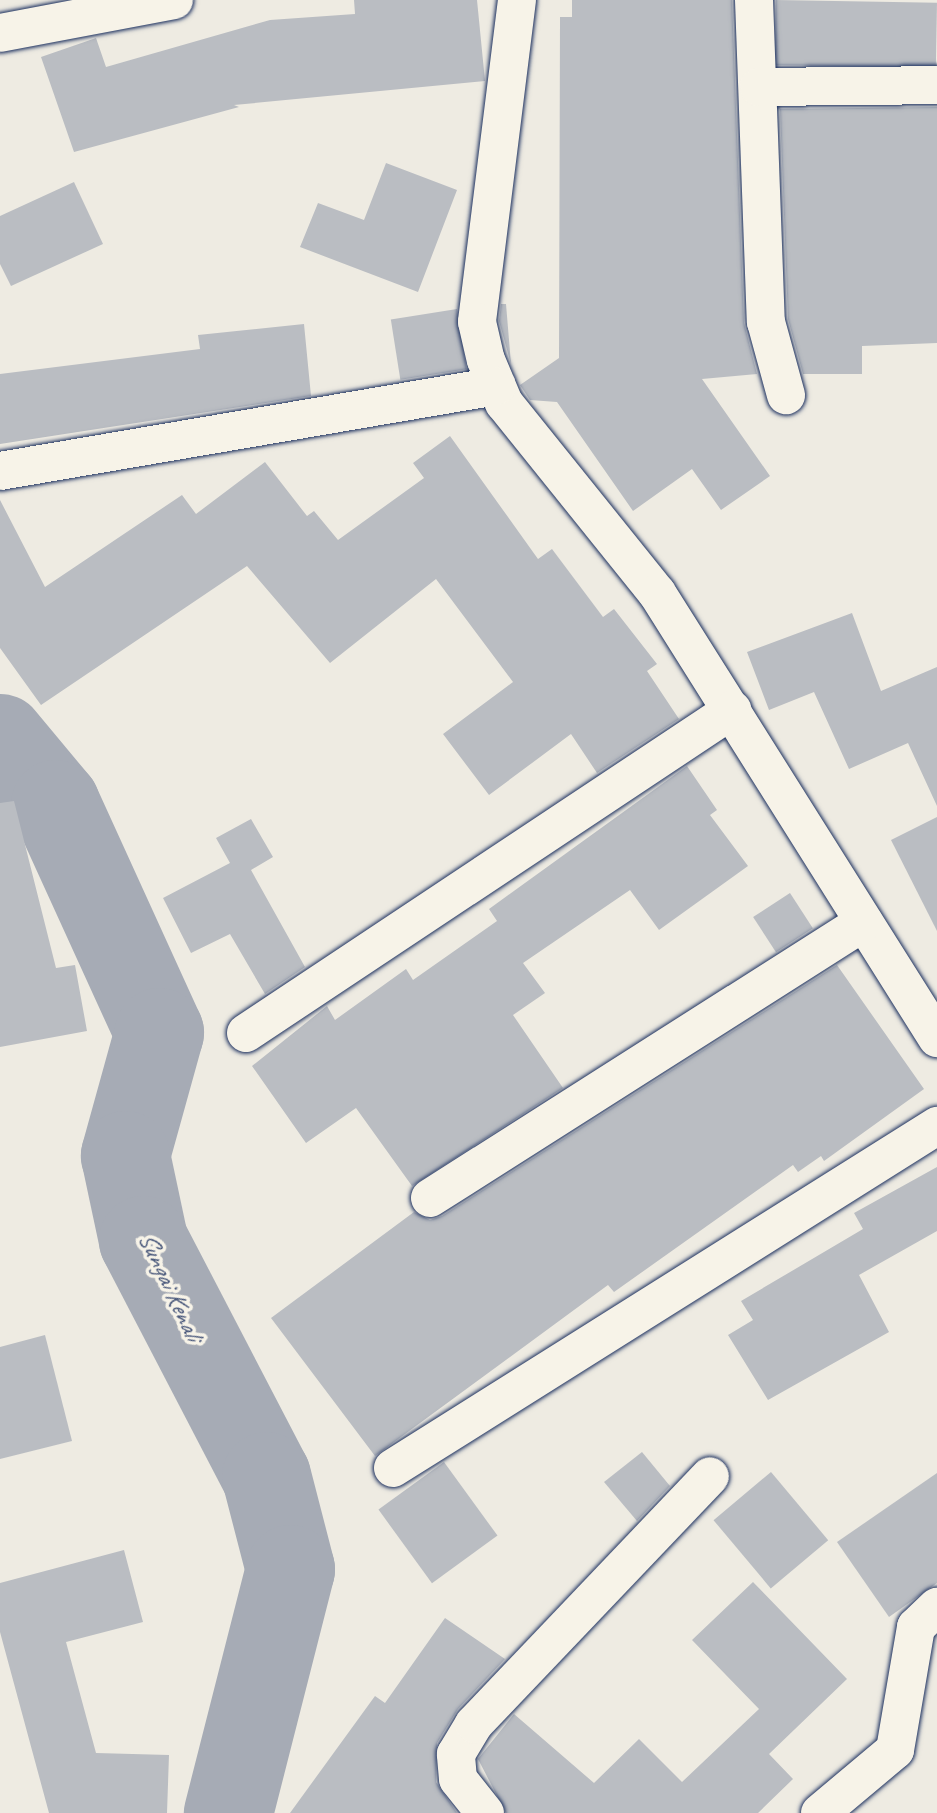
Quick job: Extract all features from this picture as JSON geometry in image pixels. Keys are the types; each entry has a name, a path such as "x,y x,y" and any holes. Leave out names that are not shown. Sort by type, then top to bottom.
{"street":[{"path":"0,33 174,0"},
{"path":"517,0 477,322 497,386 504,402 637,564 732,710 937,1038"},
{"path":"754,0 766,323 786,395"},
{"path":"759,87 937,85"},
{"path":"0,471 497,386"},
{"path":"246,1033 732,710"},
{"path":"430,1198 864,922"},
{"path":"393,1468 937,1126"},
{"path":"485,1813 458,1779 456,1754 474,1724 710,1476"},
{"path":"820,1813 895,1750 916,1628 937,1607"}],"building":[{"path":"354,0 477,0 485,81 234,105 239,107 74,152 41,57 96,38 106,67 270,20 355,14"},
{"path":"572,0 732,0 744,323 757,374 702,379 770,476 721,510 692,469 633,511 557,402 530,400 520,385 559,358 560,17 572,17"},
{"path":"776,0 937,3 936,68 775,65"},
{"path":"937,107 937,343 862,346 862,374 803,374 788,319 780,109"},
{"path":"386,163 457,190 418,292 300,247 318,203 364,220"},
{"path":"74,182 103,244 11,286 0,264 0,216"},
{"path":"501,304 506,304 511,364 499,321"},
{"path":"457,309 467,369 400,380 391,319"},
{"path":"304,324 311,396 0,444 0,374 200,349 198,335"},
{"path":"450,436 538,559 552,549 603,617 614,609 657,664 647,671 679,719 597,773 571,734 489,795 443,734 513,682 436,579 330,663 247,566 41,705 0,648 0,500 45,587 182,495 196,514 265,462 307,516 314,511 338,540 424,478 413,463"},
{"path":"852,613 881,691 937,667 937,806 908,743 849,769 814,692 769,710 747,652"},
{"path":"687,766 717,810 710,815 748,866 659,930 630,890 523,963 545,993 513,1015 563,1088 412,1186 356,1108 306,1143 252,1066 327,1006 335,1020 406,969 413,980 497,921 489,909"},
{"path":"14,801 56,968 75,965 87,1031 0,1047 0,803"},
{"path":"937,817 937,931 891,840"},
{"path":"251,819 273,857 251,870 305,967 265,994 230,934 191,953 163,898 230,863 216,838"},
{"path":"790,893 813,928 776,952 753,917"},
{"path":"837,965 924,1089 824,1161 821,1156 798,1172 793,1165 614,1292 608,1285 375,1456 271,1318 414,1212 430,1220 442,1216"},
{"path":"937,1167 937,1231 859,1275 889,1332 768,1400 728,1335 753,1320 741,1301 863,1229 854,1213"},
{"path":"45,1335 72,1441 0,1459 0,1347"},
{"path":"642,1452 670,1486 637,1521 604,1482"},
{"path":"444,1462 497,1536 432,1583 378,1510"},
{"path":"771,1472 828,1540 771,1588 714,1520"},
{"path":"937,1473 937,1583 889,1617 837,1542"},
{"path":"124,1550 143,1622 66,1642 96,1753 169,1755 167,1813 49,1813 0,1632 0,1583"},
{"path":"753,1582 847,1679 769,1754 793,1779 758,1813 506,1813 478,1759 514,1714 594,1783 639,1739 682,1782 759,1709 692,1640"},
{"path":"445,1618 505,1659 458,1709 437,1743 436,1782 457,1813 290,1813 375,1696 385,1703"}],"waterway":[{"name":"Sungai Kenali","path":"0,738 55,804 159,1032 125,1155 143,1240 266,1476 290,1569 228,1813"}]}
